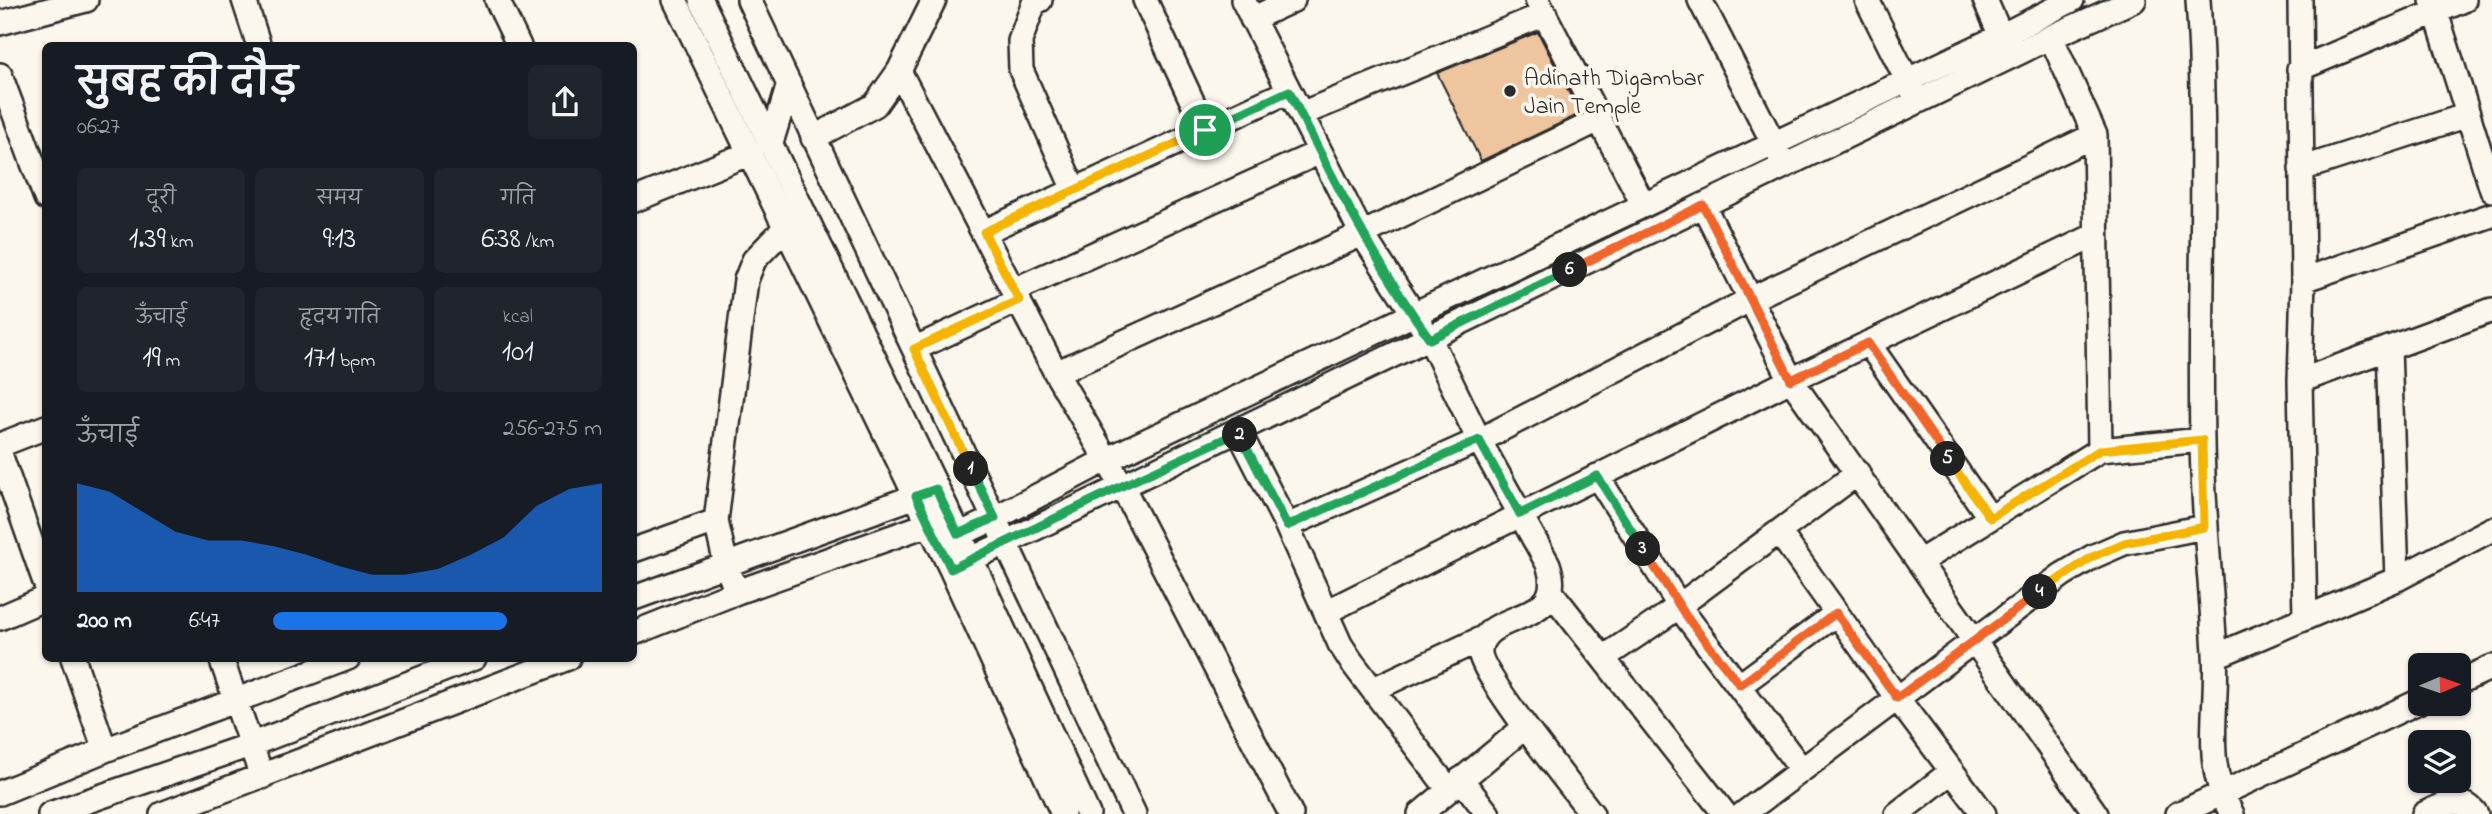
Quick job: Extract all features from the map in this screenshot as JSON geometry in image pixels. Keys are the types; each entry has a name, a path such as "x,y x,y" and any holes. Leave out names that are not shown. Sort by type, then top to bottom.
{"street":[{"path":"0,23 86,0"},
{"path":"244,0 258,42"},
{"path":"497,0 511,42"},
{"path":"675,0 760,148 961,565 1088,814"},
{"path":"701,0 760,148 786,227 926,492"},
{"path":"749,0 1134,814"},
{"path":"810,130 875,105 900,71 933,0"},
{"path":"1040,0 1034,3 1020,41 1021,70 1074,190"},
{"path":"1145,0 1205,130"},
{"path":"1293,0 1247,10 1362,234 1430,339 1479,440 1548,564 1552,577 1551,592 1545,603 1485,637 1374,690"},
{"path":"1700,0 1785,166"},
{"path":"1867,0 1918,101"},
{"path":"1986,0 2001,36"},
{"path":"637,632 737,593 944,530 995,518 1106,460 2072,0"},
{"path":"961,565 2050,37 2134,0"},
{"path":"2198,0 2202,58 2204,208 2204,527 2216,656 2213,749 2227,804"},
{"path":"2300,0 2303,280 2300,381 2305,618"},
{"path":"2299,69 2434,6 2464,0"},
{"path":"2434,6 2492,190"},
{"path":"1301,114 1541,7 1643,204"},
{"path":"2050,37 2095,135 2100,450"},
{"path":"900,71 1056,373 1122,486 1291,814"},
{"path":"0,75 40,164"},
{"path":"984,232 1289,91"},
{"path":"637,199 760,148 793,92"},
{"path":"2301,169 2468,115"},
{"path":"1056,373 1362,234 1599,120"},
{"path":"1287,526 1479,440 1751,299 2095,135"},
{"path":"914,349 1017,295 1320,152"},
{"path":"1703,205 1791,380 2096,814"},
{"path":"2303,280 2492,215"},
{"path":"737,593 726,565 716,521 746,280 754,260 786,227"},
{"path":"1326,612 1791,380 2096,235"},
{"path":"2300,381 2492,310"},
{"path":"1868,343 1990,518"},
{"path":"2389,348 2397,579"},
{"path":"0,445 42,429"},
{"path":"1239,432 1351,661 1455,784 1488,814"},
{"path":"1919,562 2100,450 2202,440"},
{"path":"0,454 42,573"},
{"path":"1603,658 1858,473"},
{"path":"1597,476 1679,605 1802,770"},
{"path":"637,597 926,492"},
{"path":"637,549 716,521"},
{"path":"1743,814 2062,575 2092,557 2124,543 2204,527"},
{"path":"2216,656 2397,579 2492,529"},
{"path":"1779,532 1897,698 1984,814"},
{"path":"961,565 1063,814"},
{"path":"1551,592 1725,814"},
{"path":"0,618 42,600"},
{"path":"1740,685 1836,613"},
{"path":"1485,637 1480,650 1482,664 1525,727 1592,814"},
{"path":"74,662 105,750"},
{"path":"222,662 262,777"},
{"path":"0,793 337,662"},
{"path":"50,814 250,745 464,662"},
{"path":"162,814 205,807 262,777 558,662"},
{"path":"2471,677 2492,667"},
{"path":"2178,814 2227,804 2408,707"},
{"path":"1420,814 1525,727"},
{"path":"1896,814 1952,771"},
{"path":"2424,814 2451,802 2461,802 2472,808 2476,814"}],"building":[{"name":"Adinath Digambar Jain Temple","path":"1538,32 1580,114 1481,161 1437,73"}],"place":[{"name":"Adinath Digambar Jain Temple","path":"1510,91"}],"route":[{"path":"1289,91 1362,234 1430,339 1703,205 1791,380 1868,343 1990,518 2100,450 2202,440 2204,527 2142,538 2092,557 2062,575 1897,698 1836,613 1740,685 1679,605 1597,476 1520,514 1479,440 1287,526 1239,432 951,569 916,496 936,489 958,534 995,518 914,349 1019,300 984,232 1205,130 1289,91"}]}
